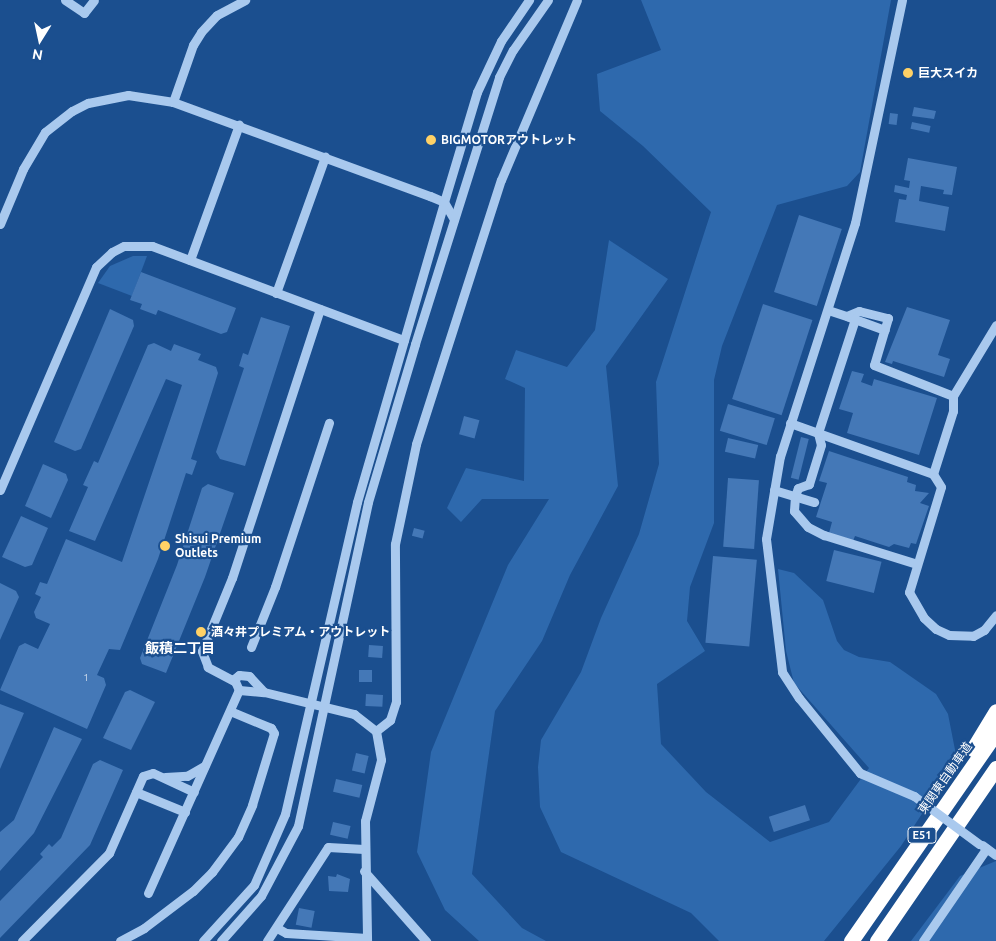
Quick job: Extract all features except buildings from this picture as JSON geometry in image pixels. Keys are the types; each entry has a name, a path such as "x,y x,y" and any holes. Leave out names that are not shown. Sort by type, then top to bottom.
{"highway":[{"path":"914,847 996,711"},
{"name":"東関東自動車道","path":"851,941 914,847 996,732"},
{"name":"E51","path":"877,941 970,803 996,768"},
{"path":"970,803 996,775"}],"street":[{"path":"65,0 84,13 94,0"},
{"path":"173,102 193,45 201,32 217,15 245,0"},
{"path":"203,941 243,899 263,870 285,814 357,502 444,202 477,92 501,41 528,0"},
{"path":"222,941 261,896 298,826 322,706 368,502 466,178 499,77 513,50 548,0"},
{"path":"376,731 390,720 396,702 395,544 416,444 501,180 577,0"},
{"path":"902,0 855,222 780,456 766,553 782,672 799,698 860,773 914,796 990,849 923,941"},
{"path":"0,224 36,144 58,120 88,103 112,97 140,95 173,102 239,124 444,202 454,219"},
{"path":"190,260 239,124"},
{"path":"276,293 325,157"},
{"path":"444,202 455,194 466,178"},
{"path":"0,490 100,263 112,252 139,244 190,260 404,340"},
{"path":"239,690 234,681 208,667 202,651 232,578 320,309"},
{"path":"828,310 886,330 874,365 952,396"},
{"path":"851,318 818,433 821,445 809,484 798,488 795,496 794,511 808,527 824,535 917,564"},
{"path":"933,474 953,411 952,396 996,325"},
{"path":"251,648 271,599 329,423"},
{"path":"790,423 933,474 941,487 909,592 924,618 936,629 962,637 973,636 984,630 996,615"},
{"path":"774,490 814,502"},
{"path":"234,681 239,675 246,675 264,692"},
{"path":"239,690 264,692 360,717 376,731 381,760 365,821 364,872 367,940 286,933 277,928"},
{"path":"148,893 239,690"},
{"path":"120,941 144,928 193,891 212,872 238,837 252,805 274,733 271,728 230,711"},
{"path":"165,777 187,776 206,764"},
{"path":"22,941 109,853 136,792 148,773 165,777 194,792"},
{"path":"136,792 185,812"},
{"path":"267,941 328,847 364,850"},
{"path":"364,872 426,941"}],"shaded area":[{"path":"641,0 891,0 860,172 847,186 777,205 722,346 714,380 714,523 690,587 687,621 705,651 657,684 661,744 706,792 770,842 829,822 869,768 794,683 786,651 778,569 794,573 823,600 837,641 844,650 859,657 890,662 936,694 948,714 957,760 901,846 824,941 719,941 691,913 561,852 540,807 538,767 541,740 581,672 601,618 639,534 659,464 656,382 711,212 643,146 600,111 597,74 661,50"},
{"path":"609,240 668,279 606,366 618,486 570,575 542,641 495,711 472,874 522,928 546,941 479,941 445,910 417,852 431,752 508,565 549,499 482,499 461,522 447,508 466,468 524,481 525,388 505,379 516,350 567,367 595,330"},
{"path":"133,256 147,256 132,296 98,283 110,266"},
{"path":"996,861 996,941 911,941 960,876"}],"place":[{"name":"巨大スイカ","path":"908,73"},
{"name":"BIGMOTORアウトレット","path":"431,140"},
{"name":"Shisui Premium Outlets","path":"165,546"},
{"name":"酒々井プレミアム・アウトレット","path":"201,632"}],"district":[{"name":"飯積二丁目","path":"180,648"}]}
